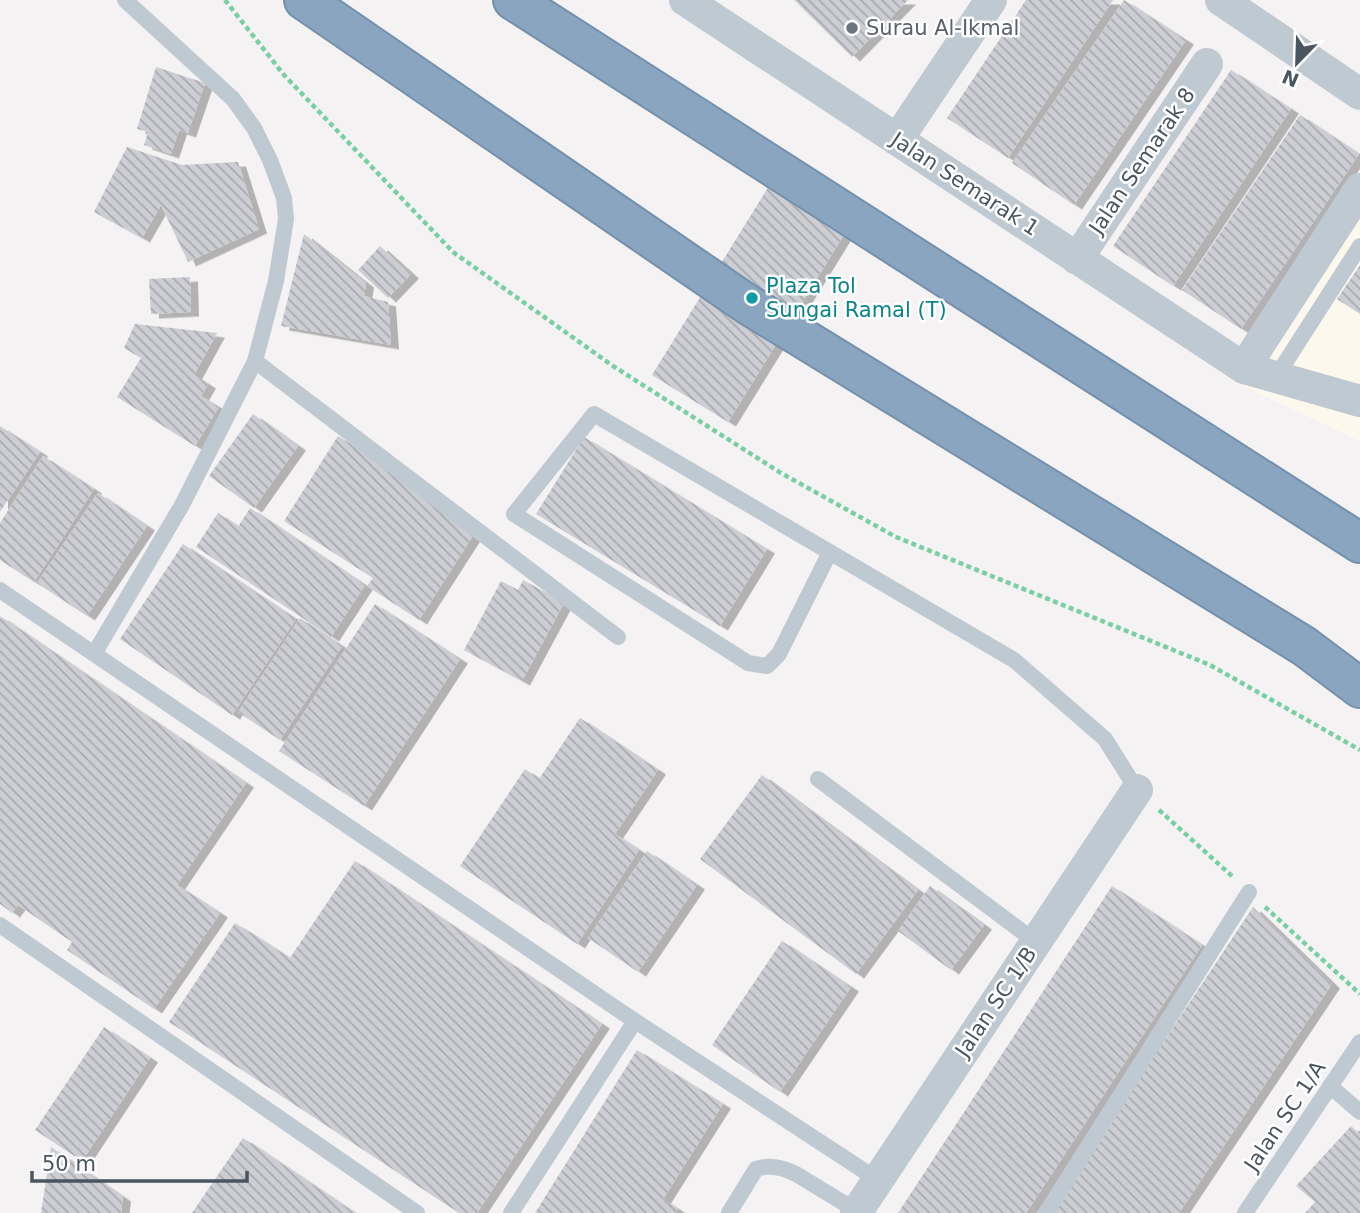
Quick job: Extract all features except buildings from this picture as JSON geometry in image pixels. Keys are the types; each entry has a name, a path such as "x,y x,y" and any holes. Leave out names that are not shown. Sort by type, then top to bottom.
{"highway":[{"path":"304,0 747,304 1292,639 1360,688"},
{"path":"513,0 1360,543"}],"street":[{"name":"Jalan Semarak 1","path":"685,0 1244,368 1360,401"},
{"path":"897,140 991,0"},
{"path":"1221,0 1360,94"},
{"name":"Jalan Semarak 8","path":"1077,258 1207,64"},
{"path":"1244,368 1360,189"},
{"name":"Jalan SC 1/B","path":"856,1212 1137,790"}],"lane":[{"path":"94,654 182,505 255,361 276,281 286,219 284,198 270,160 254,128 233,99 125,0"},
{"path":"1276,377 1360,246"},
{"path":"255,361 618,637"},
{"path":"830,552 779,654 767,666 748,663 514,514 594,414 830,552 1014,660 1105,739 1137,790"},
{"path":"0,590 635,1021 878,1180"},
{"path":"818,779 1036,942"},
{"path":"1046,1213 1249,892"},
{"path":"0,925 417,1213"},
{"path":"511,1213 635,1021"},
{"name":"Jalan SC 1/A","path":"1245,1213 1360,1042"},
{"path":"1330,1086 1360,1112"},
{"path":"729,1213 757,1169 765,1166 796,1174 856,1212"}],"path":[{"path":"225,0 284,75 453,252 613,366 781,473 896,537 1210,665 1360,750"}],"shaded area":[{"path":"1360,211 1360,441 1242,386"}],"place":[{"name":"Surau Al-Ikmal","path":"852,28"},
{"name":"Plaza Tol Sungai Ramal (T)","path":"752,298"}]}
